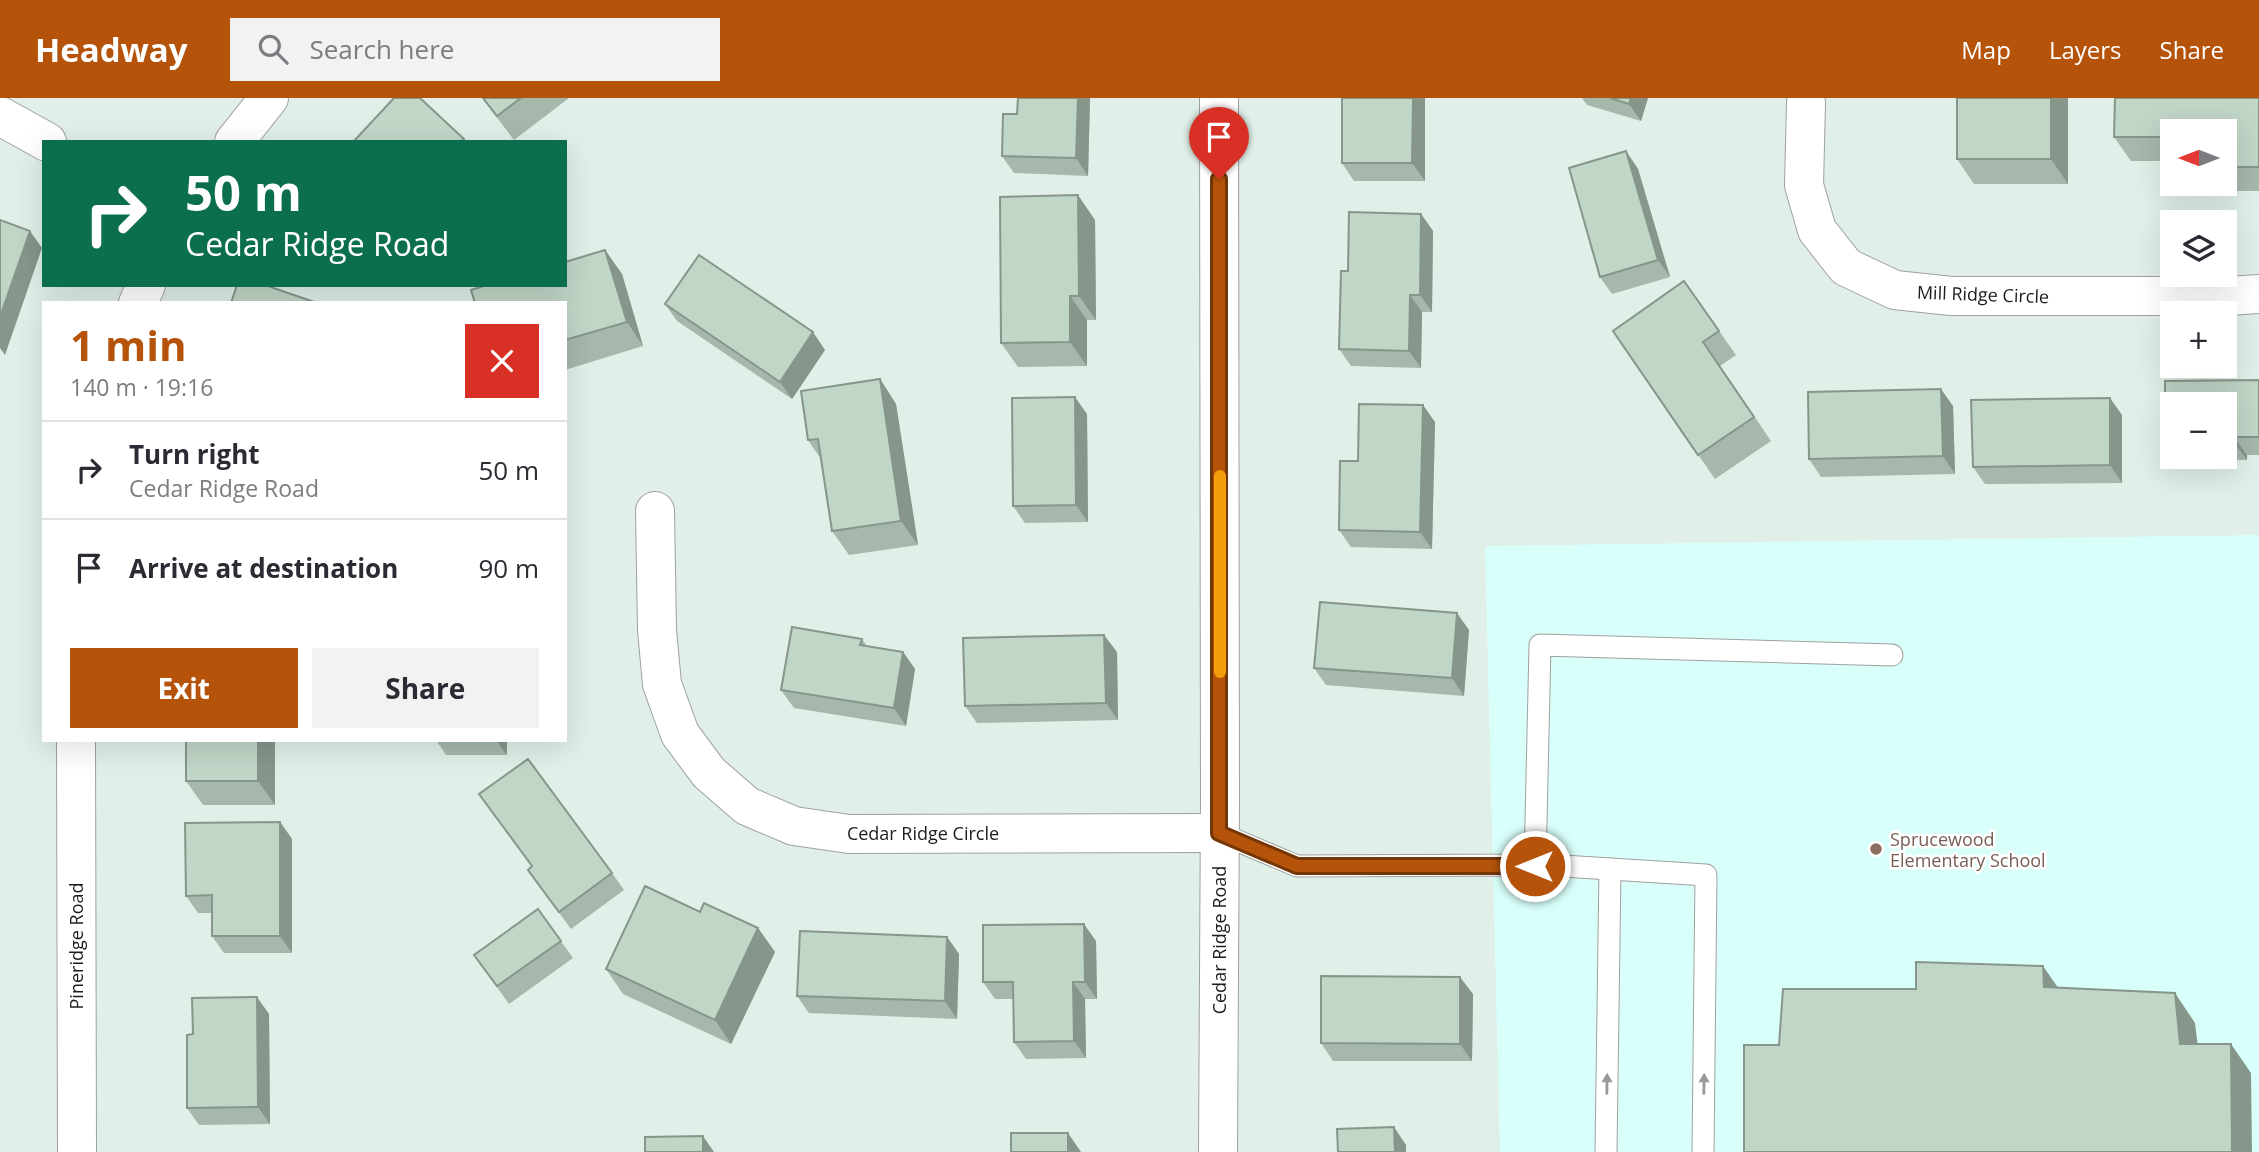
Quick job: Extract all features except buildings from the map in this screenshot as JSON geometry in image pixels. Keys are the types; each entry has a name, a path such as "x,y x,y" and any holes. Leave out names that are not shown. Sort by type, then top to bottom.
{"street":[{"path":"236,140 269,98"},
{"name":"Cedar Ridge Road","path":"1218,1152 1219,98"},
{"name":"Mill Ridge Circle","path":"1807,103 1804,185 1817,230 1846,267 1895,290 1951,296 2259,294"},
{"path":"0,116 43,140"},
{"name":"Cedar Ridge Circle","path":"655,511 657,630 662,684 680,734 709,774 747,806 794,826 849,834 1219,833"},
{"name":"Pineridge Road","path":"76,742 77,1152"}],"lane":[{"path":"1535,866 1540,645 1892,655"},
{"path":"1219,833 1297,866 1535,866 1706,875 1703,1152"},
{"path":"1606,1152 1610,869"}],"shaded area":[{"name":"Sprucewood Elementary School","path":"2259,535 2259,1152 1500,1152 1485,546"}],"slow traffic":[{"path":"1220,476 1220,672"}],"place":[{"name":"Sprucewood Elementary School","path":"1876,849"}],"route":[{"path":"1219,179 1219,833 1297,866 1535,866"}]}
